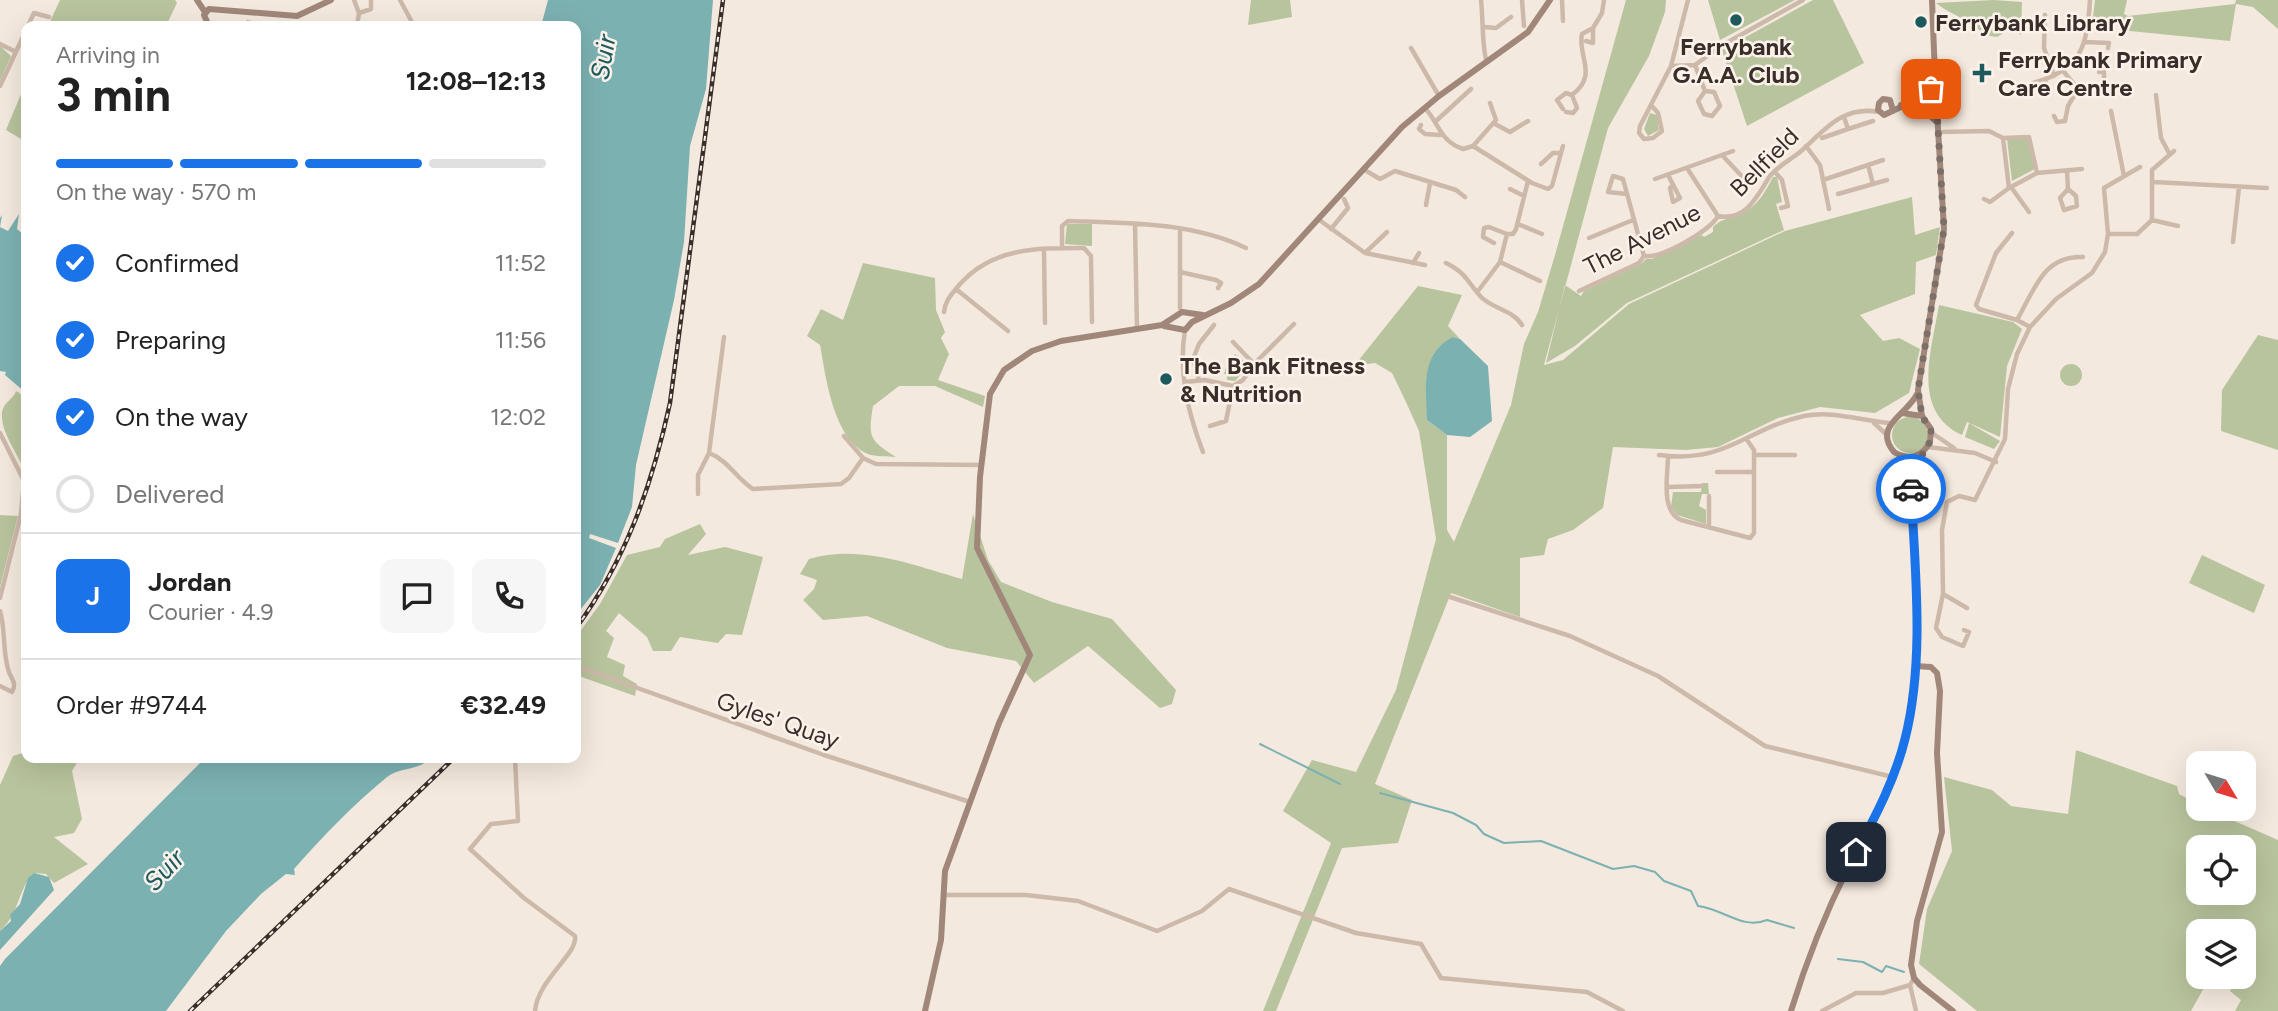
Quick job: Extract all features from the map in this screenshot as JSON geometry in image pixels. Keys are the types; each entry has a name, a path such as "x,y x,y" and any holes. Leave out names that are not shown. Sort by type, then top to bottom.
{"street":[{"path":"197,0 208,21"},
{"path":"205,12 213,9 297,16 331,0"},
{"path":"354,0 359,13 358,21"},
{"path":"359,13 371,9 371,0"},
{"path":"400,0 411,21"},
{"path":"1481,0 1485,27 1483,56 1487,62"},
{"path":"1522,0 1524,26"},
{"path":"925,1011 942,940 945,871 999,723 1030,655 977,548 981,465 990,394 1011,364 1032,351 1061,341 1162,325 1179,327 1191,318 1231,303 1259,284 1363,169 1425,107 1528,32 1550,0"},
{"path":"1562,0 1563,21"},
{"path":"1586,41 1593,43 1593,28 1602,13 1604,0"},
{"path":"1651,105 1663,126 1660,135 1647,139 1642,138 1640,130 1651,105 1671,66 1688,0"},
{"path":"1671,66 1695,65 1803,0"},
{"path":"1911,476 1900,456 1890,447 1887,435 1890,423 1912,405 1918,390 1942,245 1944,194 1937,112 1941,107 1933,86 1932,0"},
{"path":"2045,79 2064,72 2074,62 2085,42 2090,0"},
{"path":"30,21 34,13 49,17"},
{"path":"2045,15 2044,48 2054,76"},
{"path":"1485,27 1496,27 1511,17"},
{"path":"1572,95 1580,87 1587,64 1580,41 1584,32 1593,28"},
{"path":"0,86 21,38"},
{"path":"2085,42 2109,43 2108,48"},
{"path":"0,44 14,51"},
{"path":"1411,48 1439,96"},
{"path":"1695,65 1705,91"},
{"path":"2064,72 2078,89 2091,92 2098,89 2105,76 2104,72 2099,72"},
{"path":"1903,106 1884,99 1879,109 1887,115 1903,106 1923,102 1933,86"},
{"path":"1436,121 1471,89"},
{"path":"2054,116 2057,122 2065,121 2068,106 2078,89"},
{"path":"1705,91 1714,92 1720,106 1712,116 1702,112 1698,101 1705,91"},
{"path":"1578,104 1572,95 1566,93 1557,100 1565,111 1573,113 1578,104 1579,95"},
{"path":"1929,95 1938,98"},
{"path":"2108,234 2137,234 2152,220 2153,166 2172,152 2161,138 2156,95"},
{"path":"1892,102 1893,111"},
{"path":"1923,102 1927,112 1940,128 1989,131 2003,138 2029,137 2037,173"},
{"path":"1421,125 1419,129 1424,134 1440,135 1463,149 1473,146 1494,124 1496,115 1490,103"},
{"path":"1914,105 1927,112 1937,112"},
{"path":"1425,107 1436,121 1440,135"},
{"name":"Bellfield","path":"1718,216 1727,217 1752,205 1775,172 1826,125 1844,117 1879,109"},
{"path":"2111,111 2124,176"},
{"path":"1844,117 1848,129"},
{"path":"1494,124 1510,132 1528,121"},
{"path":"1822,138 1873,121"},
{"path":"2108,125 2115,124"},
{"path":"2003,138 2010,188 2029,212"},
{"path":"1473,146 1528,181 1550,188 1563,146"},
{"path":"1806,146 1816,158 1829,209"},
{"path":"1655,180 1733,151"},
{"path":"1541,164 1553,153 1561,153"},
{"path":"1722,155 1750,185"},
{"path":"1823,180 1883,160"},
{"path":"1868,166 1873,184"},
{"path":"1964,630 1969,632 1964,646 1942,638 1936,631 1943,594 1942,530 1945,506 1949,499 1959,496 1975,500 1996,462 2007,427 2008,389 2013,369 2030,327 2056,299 2092,273 2105,252 2108,234 2104,188 2140,167"},
{"path":"1687,168 1718,216"},
{"path":"1363,169 1376,178 1395,171 1456,190 1465,197"},
{"path":"1984,199 1990,202 2037,173 2082,169"},
{"path":"2067,171 2068,189 2060,198 2064,210 2077,206 2076,196 2068,189"},
{"path":"1775,172 1782,180 1790,207 1780,208"},
{"path":"2131,172 2135,179"},
{"path":"1668,175 1673,185"},
{"path":"1626,192 1608,192 1613,176 1623,179 1644,256"},
{"path":"1826,192 1851,190 1887,180"},
{"path":"1480,223 1513,234 1528,181"},
{"path":"1849,181 1851,190"},
{"path":"2154,182 2267,187"},
{"path":"1426,205 1430,183"},
{"path":"2233,242 2239,187"},
{"path":"1510,189 1524,196"},
{"path":"1331,229 1348,208 1345,199"},
{"name":"The Avenue","path":"1578,291 1639,263 1644,256 1655,256 1695,236 1709,228 1718,216"},
{"path":"1318,219 1365,253 1425,265"},
{"path":"1589,238 1633,220"},
{"path":"2152,220 2178,226"},
{"path":"1062,248 1065,222 1135,223 1180,229 1225,239 1246,248"},
{"path":"1135,223 1137,330"},
{"path":"1518,224 1542,234"},
{"path":"1489,227 1484,228 1482,234 1494,243"},
{"path":"1180,229 1180,308"},
{"path":"1365,253 1387,232"},
{"path":"2012,233 1996,253 1976,305 1984,311 2017,320 2030,327"},
{"path":"1478,291 1500,262 1507,234"},
{"path":"944,312 947,301 972,272 996,257 1044,249 1084,248 1090,252 1092,323"},
{"path":"1044,249 1045,323"},
{"path":"1413,263 1419,253"},
{"path":"2017,320 2039,278 2049,267 2059,260 2083,257"},
{"path":"1500,262 1540,281"},
{"path":"1446,263 1464,274 1484,299 1518,318 1522,325"},
{"path":"1180,272 1216,280 1221,283 1218,288"},
{"path":"956,289 1008,331"},
{"path":"1191,318 1182,312 1179,327 1191,421 1203,452"},
{"path":"1185,382 1205,380 1231,385 1243,380 1254,364 1294,324"},
{"path":"1199,380 1193,359 1214,326"},
{"path":"1200,328 1207,334"},
{"path":"698,494 698,475 709,453 724,337"},
{"path":"1233,342 1254,364"},
{"path":"1210,426 1226,421 1231,385"},
{"path":"1918,390 1922,416 1932,433 1955,449"},
{"path":"1902,413 1922,416"},
{"path":"1659,454 1668,456 1718,453 1779,424 1820,414 1890,423"},
{"path":"1873,422 1887,435"},
{"path":"0,433 21,473"},
{"path":"1791,1011 1807,961 1831,902 1894,777 1910,719 1915,666 1911,476 1917,456 1928,447 1932,433"},
{"path":"844,436 863,458 876,464 981,465"},
{"path":"1668,456 1671,514 1752,538 1754,454 1747,440"},
{"path":"1928,447 1955,449 1996,462"},
{"path":"709,453 730,467 741,481 753,489 841,484 849,478 863,458"},
{"path":"1754,454 1796,455"},
{"path":"1900,456 1917,456"},
{"path":"1732,463 1732,472"},
{"path":"1717,472 1753,472"},
{"path":"1668,487 1703,486"},
{"path":"1709,496 1709,527"},
{"path":"1700,506 1709,506"},
{"path":"0,598 21,514"},
{"path":"1943,594 1967,608"},
{"path":"1450,597 1570,636 1658,676 1765,747 1894,777"},
{"path":"0,611 5,627 4,653 15,684 12,692 0,686"},
{"path":"1915,666 1931,667 1939,683 1937,753 1942,832 1914,937 1911,965 1916,1011"},
{"name":"Gyles' Quay","path":"581,668 824,755 971,802"},
{"path":"515,763 519,821 491,824 470,849 524,898 575,936 572,950 541,986 535,1011"},
{"path":"944,895 1027,895 1078,901 1157,931 1202,911 1229,889 1374,938 1421,944 1441,978 1587,992 1623,1011"},
{"path":"1822,1011 1856,993 1883,993 1912,981"},
{"path":"1912,981 1953,1011"}],"green space":[{"path":"60,0 175,0 177,3 168,21 50,21"},
{"path":"1251,0 1290,0 1292,17 1248,25"},
{"path":"1626,0 1666,0 1665,12 1649,56 1608,128 1544,365 1563,360 1629,304 1785,231 1912,197 1915,235 1940,227 1936,255 1916,262 1915,294 1860,315 1883,341 1899,338 1920,349 1909,393 1875,413 1820,407 1778,418 1718,447 1686,450 1613,447 1603,508 1573,530 1548,539 1544,555 1520,558 1520,617 1451,593 1375,784 1412,800 1398,843 1342,848 1276,1011 1263,1011 1331,843 1283,811 1312,760 1356,772 1396,690 1436,539 1419,431 1406,402 1392,373 1375,363 1354,366 1418,286 1462,295 1448,326 1460,339 1453,337 1427,420 1447,435 1447,530 1454,542 1511,405 1524,344 1538,312 1555,255"},
{"name":"Ferrybank G.A.A. Club","path":"1708,0 1795,0 1720,40"},
{"path":"1813,0 1833,0 1864,63 1747,126 1722,50"},
{"path":"1994,0 2022,2 2021,35 2013,28 1997,37 1984,35 1973,25 1936,3"},
{"path":"2095,0 2127,0 2124,14 2128,16 2235,4 2236,0 2278,0 2278,29 2253,7 2236,4 2230,41 2120,30 2115,20 2093,17"},
{"path":"0,46 11,56 0,81"},
{"path":"21,94 21,139 6,130"},
{"path":"1650,113 1657,115 1659,130 1648,136 1644,129"},
{"path":"2027,137 2035,169 2012,181 2007,139"},
{"path":"1773,177 1777,177 1782,202 1776,204 1784,230 1627,303 1575,346 1546,363 1565,285 1581,296 1584,291 1641,264 1646,259 1652,259 1702,235 1704,237 1713,232 1713,227 1722,220 1741,214 1753,206"},
{"path":"1067,224 1092,224 1092,246 1065,244"},
{"path":"863,263 935,278 936,310 945,332 941,338 949,354 938,380 985,396 983,407 935,386 899,386 873,406 871,425 872,437 896,457 868,454 856,446 847,435 833,406 820,345 807,336 821,309 843,320"},
{"path":"1939,305 2013,322 2022,329 2007,366 2000,437 1967,422 1962,435 1946,424 1935,411 1928,377"},
{"path":"2258,335 2278,340 2278,450 2221,431 2222,390"},
{"path":"1235,354 1249,365 1235,381 1227,380 1227,374 1224,374 1228,361"},
{"path":"2071,364 2079,367 2082,375 2079,383 2071,386 2063,383 2060,375 2063,367"},
{"path":"16,391 21,394 21,465 2,420 3,408"},
{"path":"1910,417 1923,422 1928,435 1923,448 1910,453 1897,448 1892,435 1897,422"},
{"path":"1969,423 2000,441 1994,449 1965,437"},
{"path":"1702,483 1708,483 1709,494 1702,494 1699,506 1706,510 1706,524 1677,515 1671,507 1673,492 1701,492"},
{"path":"973,514 988,560 1001,582 1052,602 1112,619 1176,690 1172,704 1160,708 1088,646 1034,683 1016,661 947,648 867,616 823,620 803,600 814,589 817,580 800,574 809,559 828,555 886,558 962,579"},
{"path":"0,515 18,516 0,587"},
{"path":"700,524 706,534 688,555 725,547 763,557 742,635 726,634 718,643 680,637 671,651 653,651 647,637 619,613 606,631 614,638 607,657 625,665 623,676 637,684 635,696 581,677 581,630 600,604 627,555 660,547 665,539"},
{"path":"2202,555 2265,585 2254,613 2189,583"},
{"path":"2076,750 2177,786 2179,794 2186,798 2186,821 2234,821 2278,840 2278,1011 2235,1011 2241,1000 2230,991 2256,989 2256,919 2186,919 2186,989 2203,989 2191,1011 1977,1011 1919,964 1927,909 1952,851 1944,777 1992,790 2011,806 2068,814"},
{"path":"21,754 21,763 77,763 72,771 82,819 74,833 54,837 88,864 54,883 46,874 34,873 12,916 0,931 0,785 13,756"}],"water":[{"name":"Suir","path":"548,0 713,0 706,89 690,146 684,242 674,300 636,465 632,507 618,543 590,534 589,538 616,548 600,585 581,609 581,21 542,21"},
{"path":"19,214 17,229 21,233 21,389 5,375 6,372 0,371 0,227 8,231"},
{"path":"1453,337 1460,339 1488,366 1492,421 1470,437 1447,435 1427,420 1426,384 1430,362 1442,344"},
{"name":"Suir","path":"200,763 424,763 387,777 316,845 294,869 295,875 286,874 261,894 226,931 166,1011 0,1011 0,966"},
{"path":"34,873 49,877 54,890 0,950 0,931 11,921 10,915 20,904 28,878"}],"waterway":[{"path":"1260,744 1340,784"},
{"path":"1380,793 1453,813 1476,825 1484,834 1504,843 1541,841 1613,869 1634,866 1655,872 1664,881 1691,891 1698,906 1741,921 1767,920 1794,928"},
{"path":"1838,959 1863,962 1882,972 1886,966 1904,972"}],"railway":[{"path":"581,621 609,576 635,521 655,463 670,403 723,0"},
{"path":"190,1011 449,763"}],"way so far":[{"path":"1911,489 1911,476 1917,456 1928,447 1932,433 1928,422 1922,416 1918,390 1938,280 1944,229 1943,168 1937,112 1941,104 1933,86 1931,89"}],"place":[{"name":"Ferrybank G.A.A. Club","path":"1736,20"},
{"name":"Ferrybank Library","path":"1921,22"},
{"name":"Ferrybank Primary Care Centre","path":"1982,73"},
{"name":"The Bank Fitness & Nutrition","path":"1166,379"}],"route":[{"path":"1856,852 1894,777 1910,719 1915,640 1911,489"}]}
